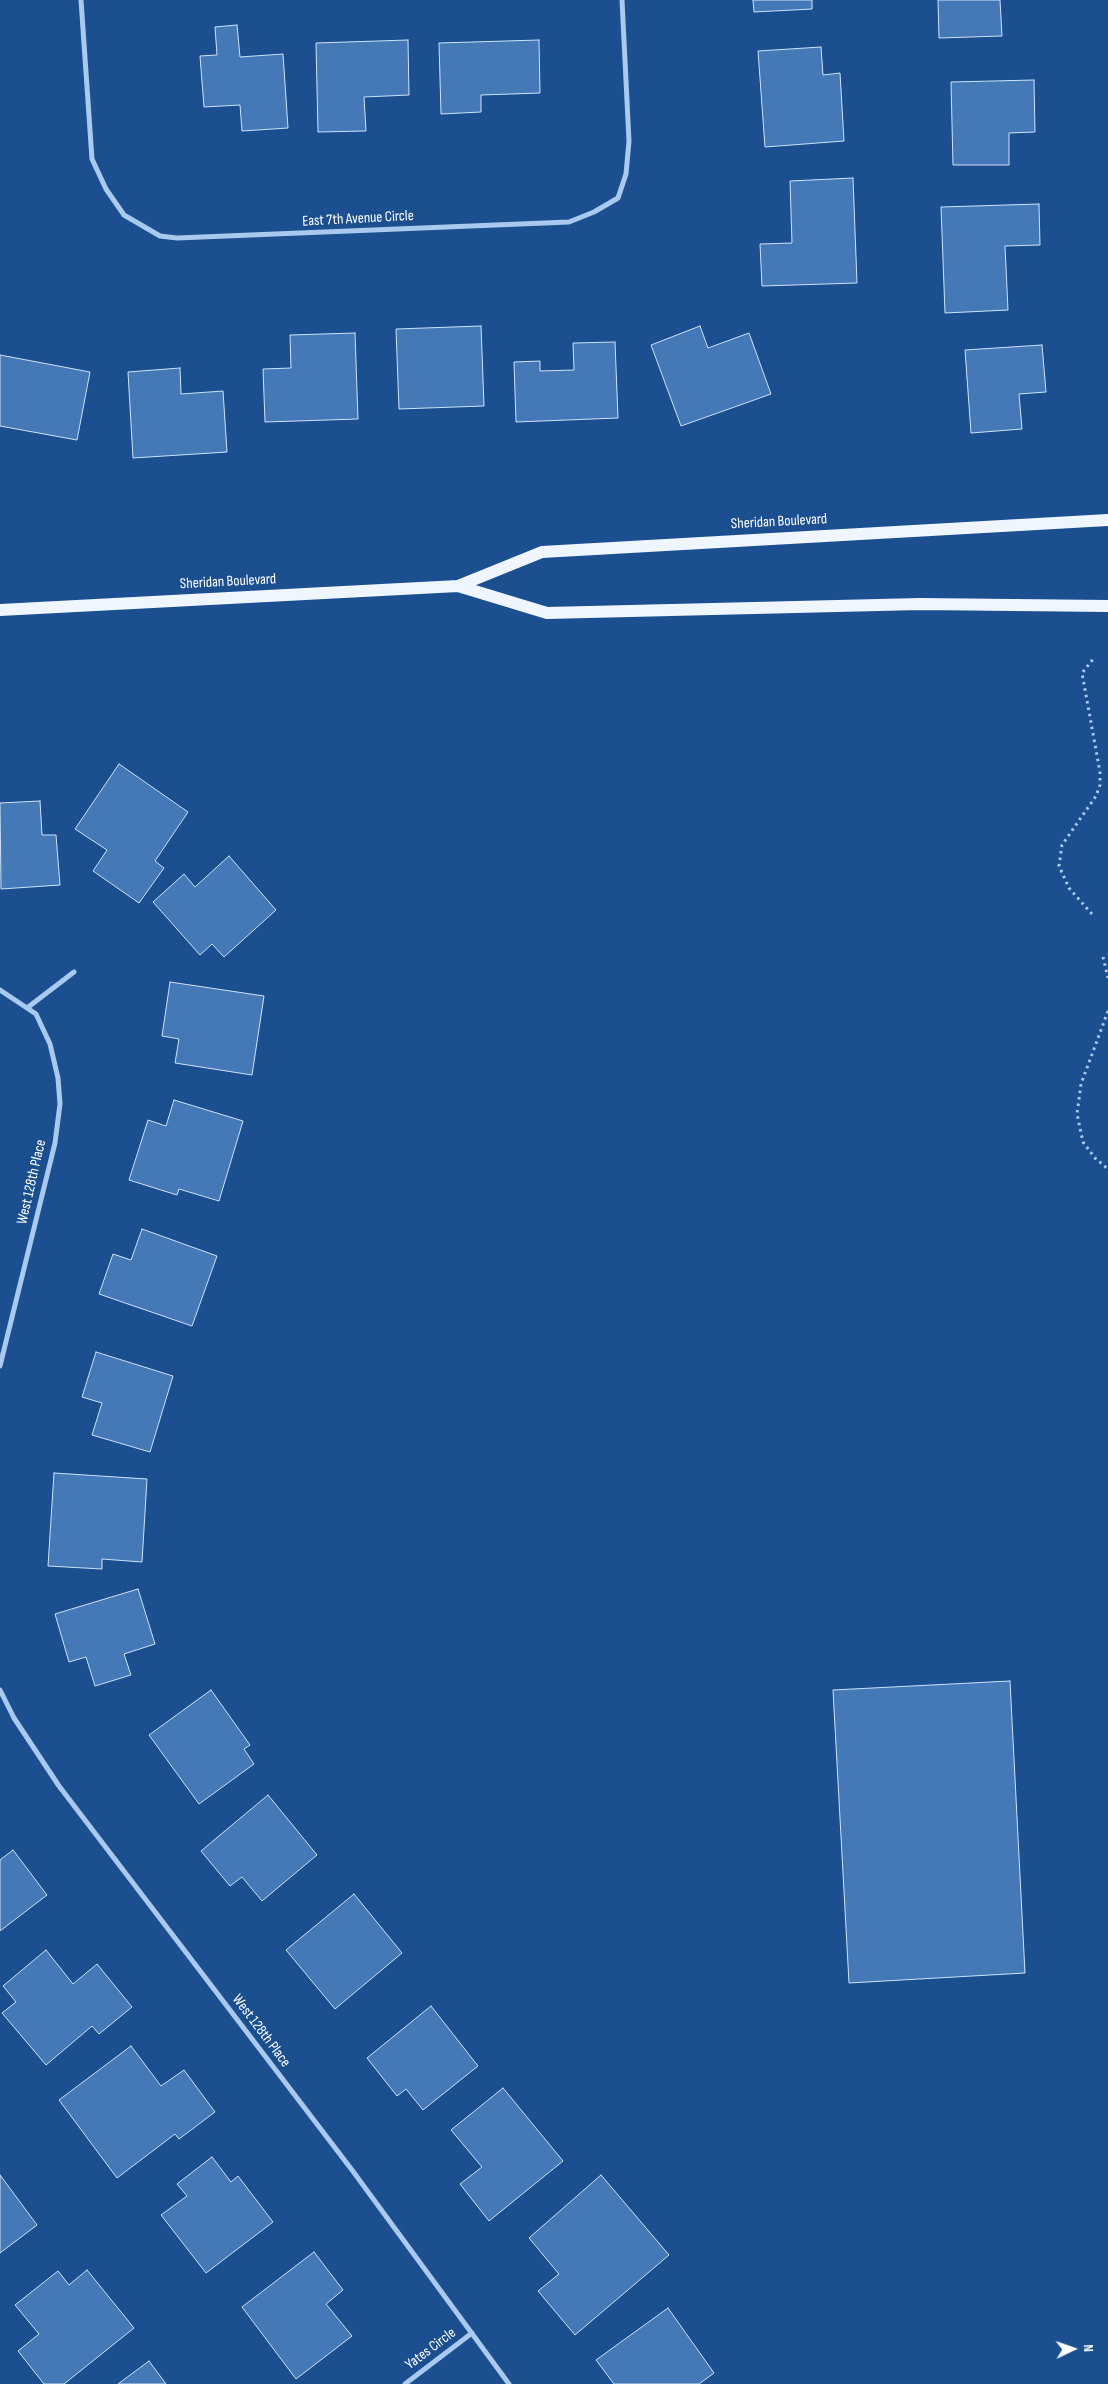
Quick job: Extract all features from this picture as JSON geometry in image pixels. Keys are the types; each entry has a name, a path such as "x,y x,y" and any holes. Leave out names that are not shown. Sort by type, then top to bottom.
{"main road":[{"name":"Sheridan Boulevard","path":"0,610 458,586 542,552 1108,520"},
{"name":"Sheridan Boulevard","path":"458,586 547,613 920,604 1108,606"}],"street":[{"name":"East 7th Avenue Circle","path":"81,0 92,159 106,189 124,215 160,236 177,238 569,222 594,212 618,198 626,174 629,141 622,0"},
{"path":"0,990 27,1008 74,972"},
{"name":"West 128th Place","path":"0,1366 56,1142 60,1104 58,1078 50,1044 36,1014 27,1008"},
{"name":"West 128th Place","path":"0,1690 14,1718 59,1786 352,2170 509,2384"},
{"name":"Yates Circle","path":"405,2384 472,2334"}],"path":[{"path":"1092,914 1069,888 1059,866 1062,845 1096,796 1100,785 1100,772 1082,673 1094,658"},
{"path":"1103,957 1108,978"},
{"path":"1108,1011 1081,1084 1077,1114 1083,1142 1095,1158 1108,1169"}],"building":[{"path":"753,0 812,0 812,9 754,12"},
{"path":"938,0 1000,0 1002,36 939,38"},
{"path":"237,25 240,57 283,54 288,128 242,131 240,105 204,107 200,56 217,55 215,27"},
{"path":"408,40 409,95 364,97 366,131 318,132 316,43"},
{"path":"539,40 540,93 481,95 481,112 441,114 439,43"},
{"path":"821,47 823,75 840,73 844,141 765,147 758,51"},
{"path":"1034,80 1035,132 1009,133 1009,165 953,165 951,82"},
{"path":"853,178 857,283 762,286 760,244 792,243 790,181"},
{"path":"1039,204 1040,245 1005,246 1008,310 945,313 941,207"},
{"path":"481,326 484,406 399,409 396,329"},
{"path":"700,326 708,348 749,333 771,394 681,426 651,345"},
{"path":"355,333 358,419 265,422 263,369 291,368 290,335"},
{"path":"615,342 618,418 516,422 514,362 540,361 540,371 574,370 573,343"},
{"path":"1042,345 1046,392 1019,394 1022,429 971,433 965,350"},
{"path":"0,355 90,372 77,440 0,426"},
{"path":"180,368 181,394 223,391 227,452 133,458 128,372"},
{"path":"119,764 188,812 155,861 164,868 139,903 93,871 107,850 75,829"},
{"path":"40,801 42,835 56,835 60,885 1,889 0,803"},
{"path":"229,856 276,910 224,957 212,944 200,955 153,902 184,874 195,887"},
{"path":"170,982 264,996 252,1075 175,1063 179,1039 162,1036"},
{"path":"174,1100 243,1121 219,1201 179,1189 177,1195 129,1180 148,1120 166,1126"},
{"path":"142,1229 217,1256 192,1326 99,1294 113,1254 131,1260"},
{"path":"96,1352 173,1376 150,1452 92,1435 102,1403 82,1397"},
{"path":"54,1473 147,1479 142,1562 102,1559 102,1569 48,1566"},
{"path":"138,1589 155,1644 124,1654 131,1675 95,1686 86,1657 69,1662 55,1614"},
{"path":"1010,1681 1025,1973 849,1983 833,1690"},
{"path":"211,1690 250,1745 244,1749 254,1764 199,1804 149,1735"},
{"path":"268,1795 317,1855 262,1901 242,1877 230,1886 201,1851"},
{"path":"13,1850 47,1895 0,1931 0,1860"},
{"path":"354,1894 402,1953 335,2009 286,1950"},
{"path":"46,1950 73,1984 97,1964 132,2007 99,2034 92,2026 46,2065 2,2013 16,2002 3,1986"},
{"path":"431,2006 478,2066 423,2110 406,2089 397,2096 367,2058"},
{"path":"131,2046 161,2086 184,2070 215,2112 179,2139 175,2134 117,2178 59,2100"},
{"path":"503,2088 563,2161 489,2221 460,2184 482,2167 451,2130"},
{"path":"212,2157 231,2182 238,2176 273,2222 206,2273 161,2215 187,2196 177,2184"},
{"path":"0,2175 37,2225 0,2253"},
{"path":"601,2175 669,2255 575,2335 538,2291 559,2274 529,2238"},
{"path":"314,2252 343,2290 326,2304 352,2336 296,2379 242,2307"},
{"path":"87,2270 134,2328 64,2384 44,2384 18,2351 39,2334 15,2305 58,2271 69,2285"},
{"path":"668,2308 714,2373 699,2384 614,2384 596,2360"},
{"path":"149,2361 166,2384 118,2384"}]}
